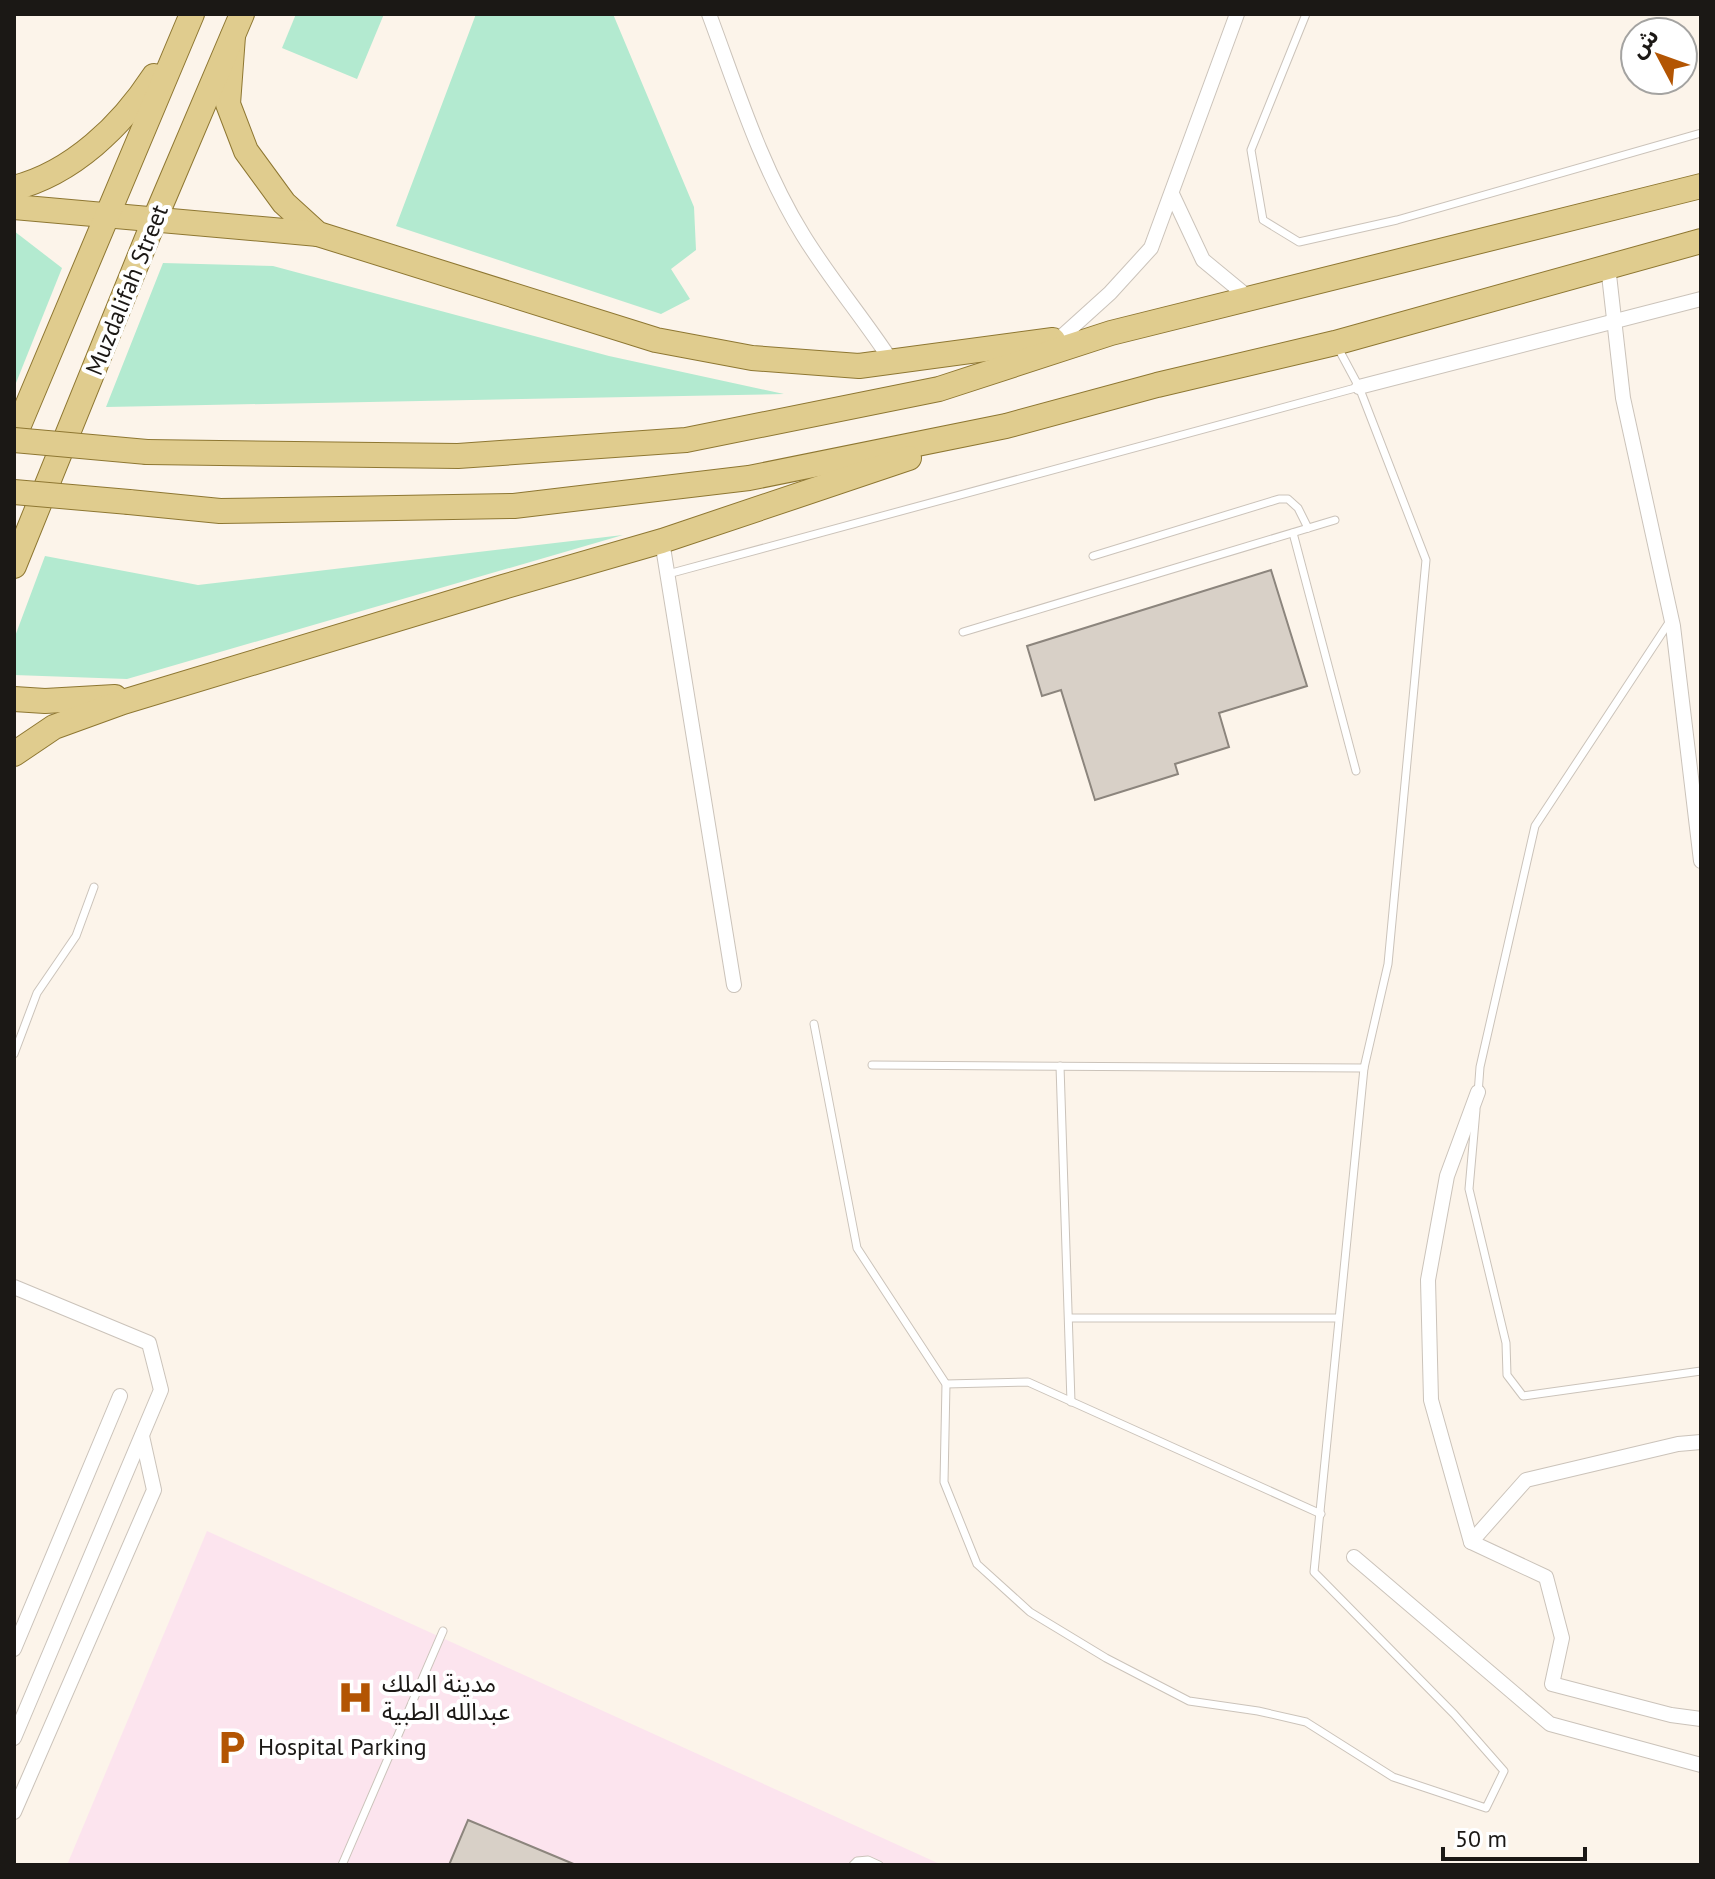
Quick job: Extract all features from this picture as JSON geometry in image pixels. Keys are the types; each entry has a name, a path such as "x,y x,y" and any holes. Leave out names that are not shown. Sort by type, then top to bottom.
{"main road":[{"path":"14,188 70,162 104,136 139,98 189,20"},
{"name":"Muzdalifah Street","path":"14,438 189,20"},
{"path":"237,25 228,104 246,151 284,203 318,234"},
{"name":"Muzdalifah Street","path":"14,566 237,25"},
{"path":"14,438 147,452 458,456 686,440 939,389 1111,333 1701,186"},
{"path":"14,207 318,234 656,340 752,358 859,366 1111,333"},
{"path":"14,754 54,727 151,694 662,541 1006,426 1157,385 1335,343 1701,241"},
{"path":"14,492 220,511 514,506 749,478 1006,426"},
{"path":"14,699 45,701 151,694"}],"street":[{"path":"709,14 761,155 803,235 892,362"},
{"path":"1058,340 1110,293 1151,248 1237,14"},
{"path":"1172,194 1203,260 1249,298"},
{"path":"1608,266 1623,398 1672,619 1701,861"},
{"path":"1359,387 1701,299"},
{"path":"662,541 734,985"},
{"path":"1478,1092 1447,1176 1428,1280 1431,1400 1471,1542 1546,1577 1562,1638 1552,1684 1671,1715 1701,1719"},
{"path":"14,1287 149,1343 161,1390 14,1738"},
{"path":"14,1649 120,1396"},
{"path":"14,1812 154,1490 141,1436"},
{"path":"1471,1542 1526,1480 1678,1444 1701,1442"},
{"path":"1354,1557 1550,1724 1701,1765"}],"lane":[{"path":"1306,14 1251,150 1263,220 1299,242 1397,220 1701,133"},
{"path":"814,1024 857,1248 946,1384 944,1482 977,1564 1030,1612 1106,1658 1189,1701 1306,1722 1393,1777 1486,1808 1504,1771 1454,1714 1314,1572 1364,1068 1388,964 1426,560 1359,387 1335,343"},
{"path":"668,574 1359,387"},
{"path":"1093,556 1279,499 1288,499 1298,508 1308,528"},
{"path":"963,632 1335,520"},
{"path":"1293,533 1356,771"},
{"path":"1672,619 1535,826 1480,1067 1469,1189 1506,1343 1507,1375 1523,1396 1701,1371"},
{"path":"14,1054 37,993 76,936 94,887"},
{"path":"872,1065 1364,1068"},
{"path":"1060,1066 1071,1402"},
{"path":"1069,1318 1337,1318"},
{"path":"946,1384 1028,1382 1321,1514"},
{"path":"342,1865 443,1631"},
{"path":"853,1865 857,1861 868,1860 879,1865"}],"shaded area":[{"name":"مدينة الملك عبدالله الطبية","path":"207,1531 942,1865 67,1865"}],"green space":[{"path":"296,14 384,14 357,79 282,48"},
{"path":"476,14 613,14 694,207 696,250 671,269 690,299 661,314 396,226"},
{"path":"14,231 62,268 14,388"},
{"path":"163,263 273,266 609,356 784,394 106,407"},
{"path":"623,535 127,679 14,675 14,639 45,556 198,585"}],"building":[{"path":"1271,570 1307,686 1219,713 1229,747 1175,764 1178,774 1095,800 1061,690 1042,696 1027,646"},
{"path":"468,1820 576,1865 449,1865"}],"place":[{"name":"مدينة الملك عبدالله الطبية","path":"356,1698"},
{"name":"Hospital Parking","path":"232,1747"}]}
